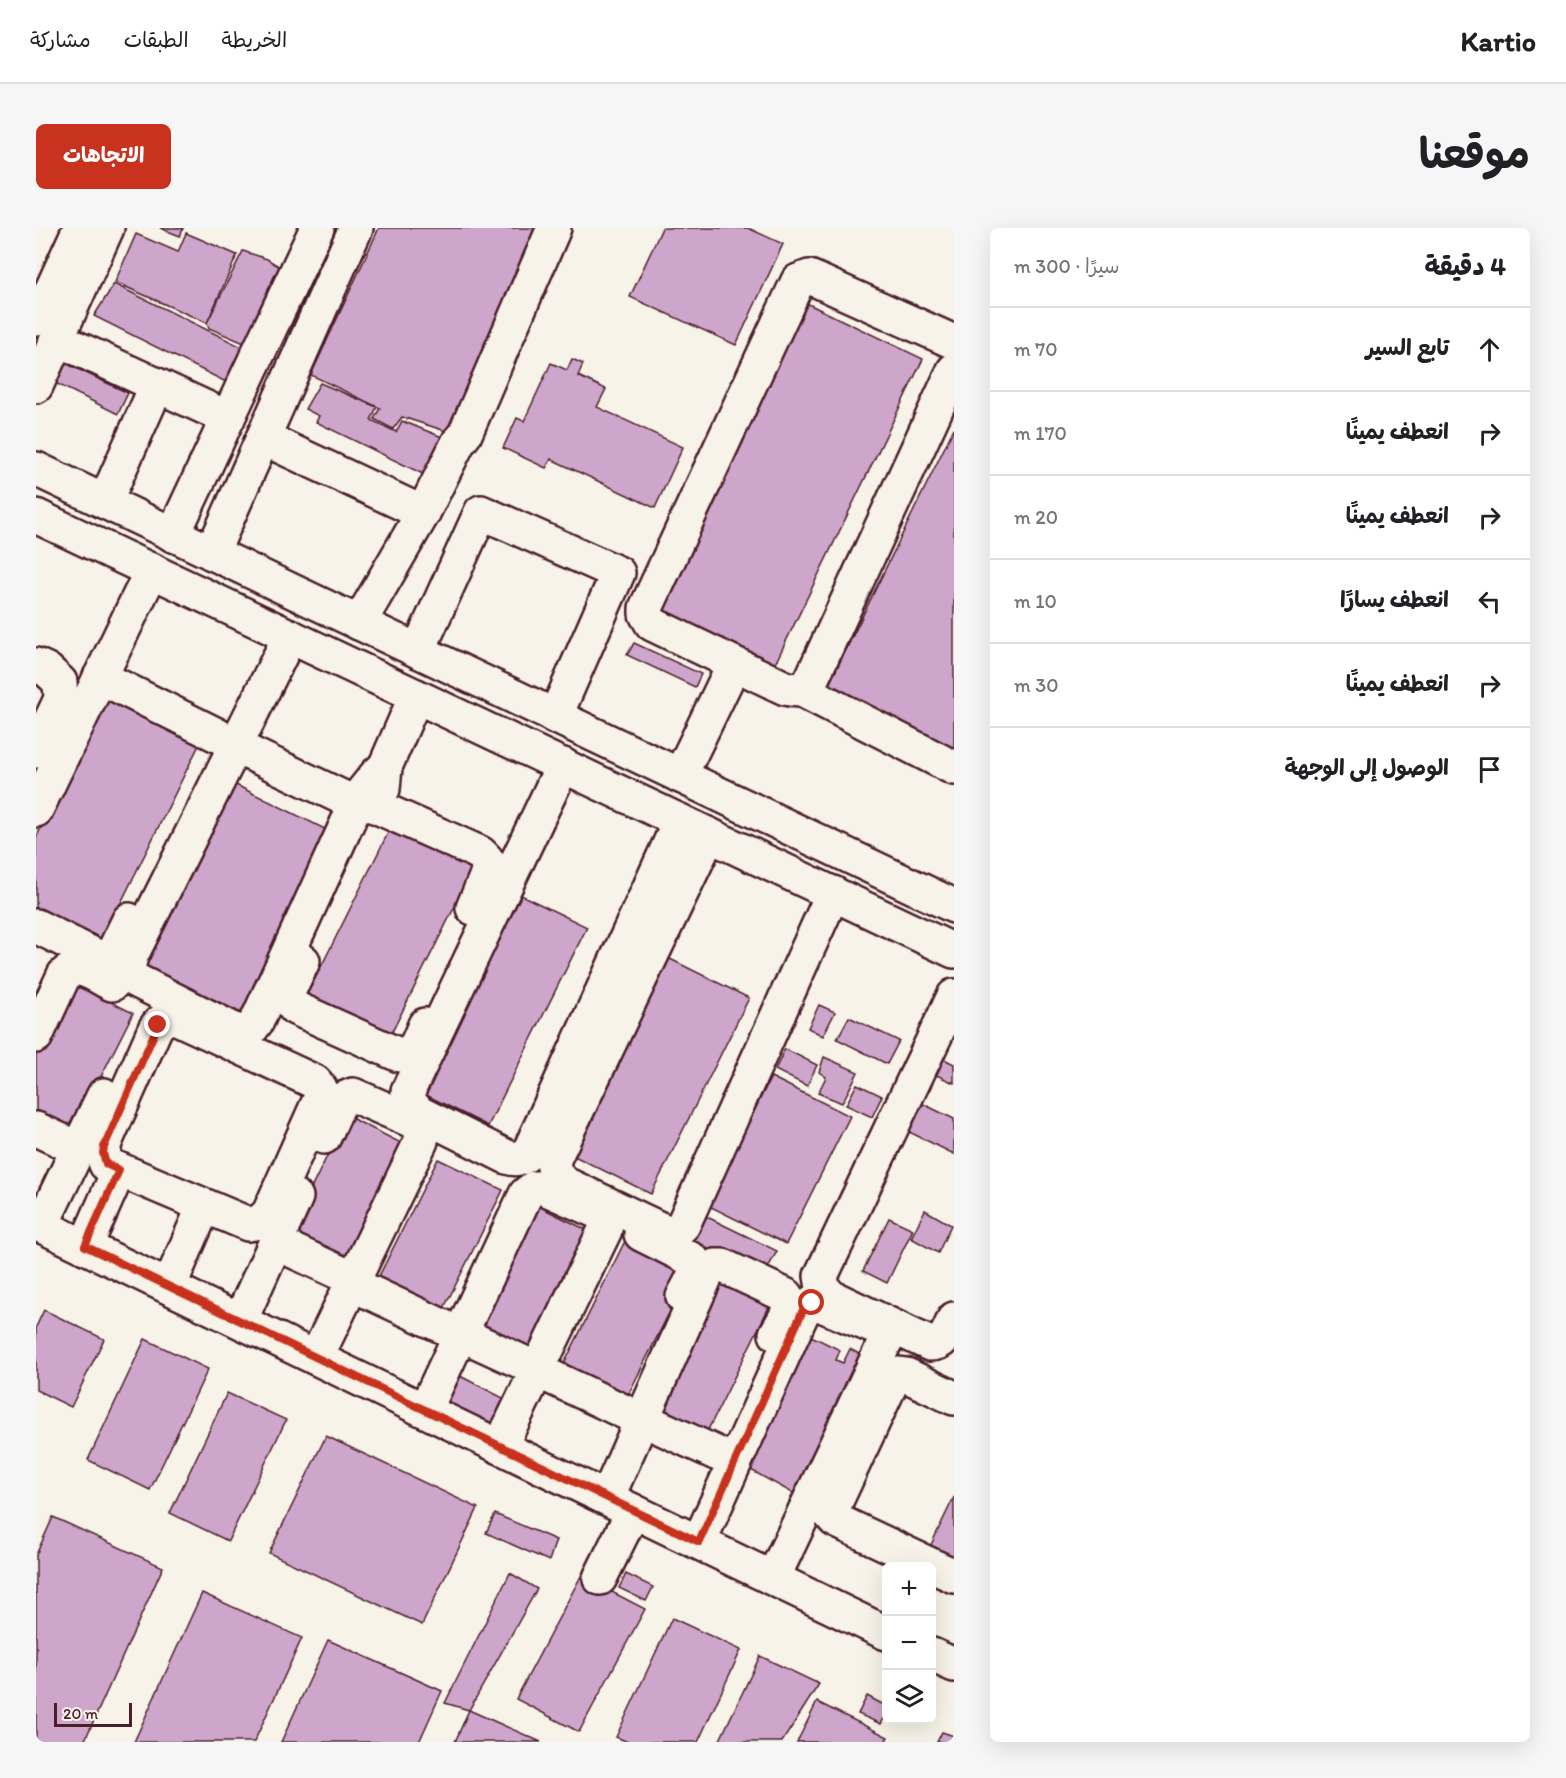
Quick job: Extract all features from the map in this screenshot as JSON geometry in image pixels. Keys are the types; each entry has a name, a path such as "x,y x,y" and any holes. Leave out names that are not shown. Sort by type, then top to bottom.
{"street":[{"path":"36,386 46,329 44,307 80,228"},
{"path":"46,329 107,228"},
{"path":"173,535 317,228"},
{"path":"213,553 356,228"},
{"path":"359,623 423,513 458,443 465,434 554,228"},
{"path":"954,342 809,277 798,281 646,608 646,614 652,624 785,688 794,691 802,690 808,685 954,370"},
{"path":"46,329 228,418"},
{"path":"105,502 157,385"},
{"path":"263,438 423,513"},
{"path":"36,469 954,906"},
{"path":"418,651 481,512 618,573 555,717"},
{"path":"36,516 954,951"},
{"path":"36,810 152,570"},
{"path":"279,631 226,741 131,956 128,968 133,979 242,1034 251,1029 365,805"},
{"path":"36,664 60,682 61,699 36,751"},
{"path":"680,776 734,664"},
{"path":"100,677 226,741 365,805 480,852 487,860 489,870 415,1047 408,1054 399,1055 294,1008 289,1000 289,990 365,805 368,784 385,767 416,696"},
{"path":"802,690 954,768"},
{"path":"36,926 102,959 111,955 226,741"},
{"path":"563,765 408,1091 410,1103 419,1113 507,1157 522,1158 529,1152 694,828"},
{"path":"694,828 554,1161 555,1173 563,1183 652,1225 671,1232 683,1225 833,893"},
{"path":"36,950 51,958 55,966 36,1009"},
{"path":"36,1036 64,975 72,969 82,969 138,997 143,1003 143,1015 39,1225 882,1631"},
{"path":"954,996 823,1270 821,1282 826,1293 831,1297 930,1344 943,1341 954,1319"},
{"path":"175,1017 318,1085 321,1092 321,1099 266,1218 260,1222 248,1224 204,1206 106,1164 103,1153 155,1029 165,1018 175,1017"},
{"path":"240,1321 340,1102 353,1095 419,1124 422,1132 421,1141 361,1285"},
{"path":"36,1129 77,1148"},
{"path":"324,1362 361,1285 436,1148 441,1145 451,1145 505,1169 512,1180 511,1188 452,1330 416,1406"},
{"path":"85,1246 119,1170"},
{"path":"452,1330 526,1194 539,1187 544,1188 600,1213 606,1223 604,1230 544,1373 508,1450"},
{"path":"169,1287 204,1206"},
{"path":"544,1373 620,1234 635,1232 690,1257 695,1263 695,1271 635,1416 610,1499 600,1578"},
{"path":"276,1242 452,1330 718,1454"},
{"path":"635,1416 708,1270 715,1266 723,1266 788,1296 790,1307 718,1454 689,1537"},
{"path":"689,1537 805,1307 812,1303 819,1304 879,1329 883,1331 886,1340 773,1578"},
{"path":"954,1398 906,1375 899,1374 893,1379 830,1514 835,1520 954,1576"},
{"path":"936,1656 954,1665"}],"building":[{"path":"160,228 183,228 180,236"},
{"path":"379,228 542,228 449,432 402,417 393,429 374,419 380,408 311,375"},
{"path":"662,228 748,228 783,244 736,345 630,297"},
{"path":"186,233 237,255 207,323 115,282 136,234 178,252"},
{"path":"243,251 267,259 285,270 251,346 209,328 207,323"},
{"path":"114,284 248,350 232,385 94,316"},
{"path":"800,300 923,359 775,664 652,606"},
{"path":"572,359 583,364 578,376 606,389 597,407 683,447 655,508 551,459 546,468 503,448 517,418 524,421 551,363 567,370"},
{"path":"63,362 128,393 118,414 53,382"},
{"path":"320,383 377,407 371,420 396,432 402,421 452,441 433,479 316,422 319,416 305,409"},
{"path":"954,428 954,757 824,695"},
{"path":"634,643 701,674 695,687 627,655"},
{"path":"107,695 201,741 101,943 36,912 36,838"},
{"path":"232,783 335,834 245,1015 142,964"},
{"path":"393,823 476,864 388,1040 305,999"},
{"path":"521,895 587,927 488,1126 422,1093"},
{"path":"662,955 749,998 651,1194 564,1151"},
{"path":"71,982 133,1013 70,1138 36,1121 36,1051"},
{"path":"819,1005 835,1012 823,1036 808,1028"},
{"path":"849,1017 899,1041 887,1064 837,1039"},
{"path":"785,1049 817,1065 807,1086 775,1070"},
{"path":"824,1057 858,1072 842,1103 818,1093 826,1077 819,1072"},
{"path":"942,1058 954,1064 954,1083 934,1074"},
{"path":"771,1077 850,1116 786,1244 707,1205"},
{"path":"857,1084 882,1096 872,1117 846,1105"},
{"path":"913,1099 954,1119 954,1154 899,1127"},
{"path":"347,1116 405,1145 347,1261 289,1233"},
{"path":"438,1159 503,1190 442,1312 377,1280"},
{"path":"532,1203 597,1235 534,1361 470,1329"},
{"path":"925,1210 951,1225 938,1253 911,1238"},
{"path":"701,1214 777,1251 763,1277 688,1242"},
{"path":"889,1218 913,1229 887,1283 863,1271"},
{"path":"627,1237 691,1269 624,1403 560,1372"},
{"path":"714,1280 769,1307 706,1434 651,1406"},
{"path":"44,1310 104,1339 71,1407 36,1390 36,1327"},
{"path":"807,1334 840,1350 836,1360 843,1363 850,1349 867,1358 798,1496 740,1464"},
{"path":"145,1339 208,1369 150,1490 88,1460"},
{"path":"460,1376 507,1400 493,1427 446,1404"},
{"path":"227,1393 286,1420 228,1541 170,1513"},
{"path":"326,1436 478,1508 422,1625 269,1553"},
{"path":"954,1497 954,1564 927,1553"},
{"path":"495,1514 556,1540 549,1561 486,1533"},
{"path":"53,1517 163,1567 84,1742 36,1742 36,1555"},
{"path":"510,1573 537,1589 469,1710 445,1703"},
{"path":"626,1574 653,1587 646,1601 619,1588"},
{"path":"581,1576 645,1609 579,1732 516,1699"},
{"path":"202,1593 302,1638 254,1742 134,1742"},
{"path":"672,1618 741,1650 698,1742 628,1742 616,1737"},
{"path":"328,1640 442,1691 419,1742 281,1742"},
{"path":"760,1656 819,1684 782,1742 719,1742"},
{"path":"867,1696 882,1704 881,1724 858,1714"},
{"path":"817,1702 888,1737 885,1742 797,1742"},
{"path":"469,1710 541,1742 455,1742"},
{"path":"942,1732 954,1736 954,1742 937,1742"}],"route":[{"path":"158,1025 104,1147 106,1164 119,1170 85,1246 699,1542 803,1310 812,1303"}]}
